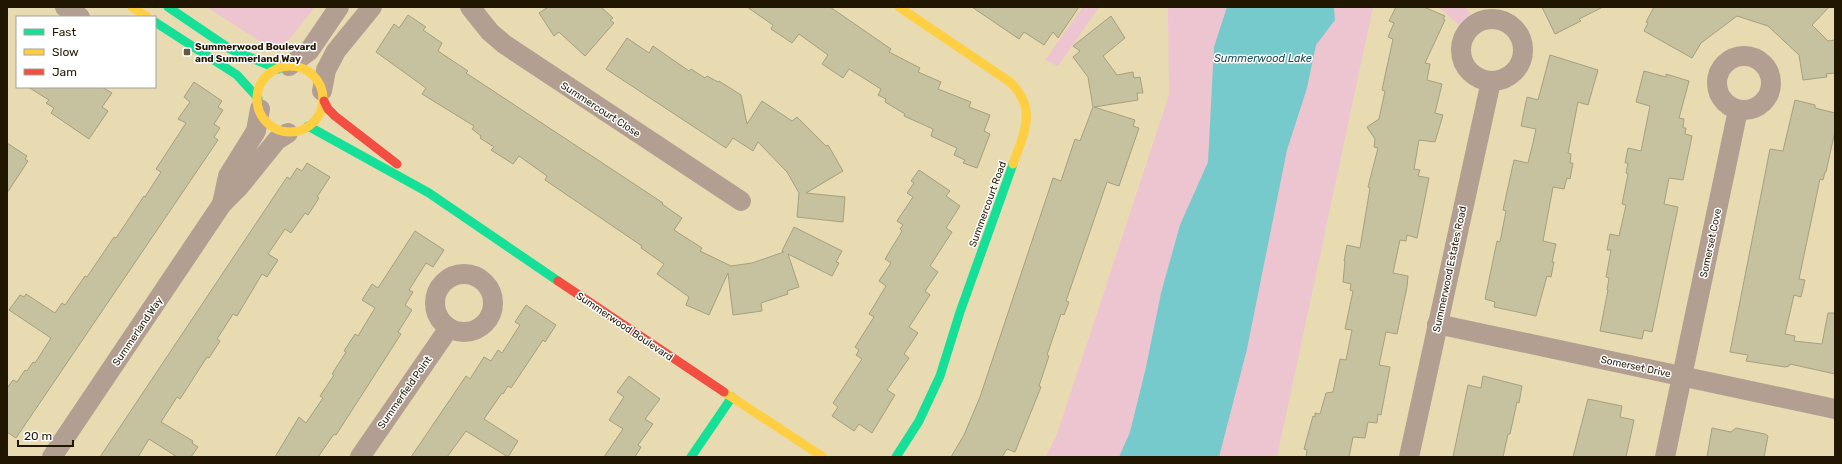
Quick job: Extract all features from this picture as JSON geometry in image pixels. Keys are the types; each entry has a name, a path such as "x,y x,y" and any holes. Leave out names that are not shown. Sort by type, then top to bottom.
{"street":[{"path":"65,7 78,16"},
{"path":"168,7 230,49 284,68 305,69 312,74 323,96"},
{"path":"259,103 259,86 262,81 271,72 284,68 309,51 339,7"},
{"path":"156,24 237,75 259,103 266,122 278,130 288,132 299,131 308,126 319,116 326,70 329,62 339,47 372,7"},
{"name":"Summercourt Close","path":"470,7 490,32 504,44 741,201"},
{"name":"Summercourt Road","path":"896,457 919,421 940,376 960,312 1025,130 1028,112 1026,102 1019,90 1010,82 899,7"},
{"name":"Summerwood Estates Road","path":"1409,457 1491,81"},
{"name":"Summerwood Boulevard","path":"323,96 328,109 335,116 405,169 429,192"},
{"name":"Summerland Way","path":"222,204 228,176 256,131 259,103"},
{"name":"Somerset Cove","path":"1665,457 1738,110"},
{"name":"Summerwood Boulevard","path":"308,126 349,150 429,192 680,364 823,457"},
{"name":"Summerland Way","path":"52,457 222,204 239,187 277,140 288,132"},
{"name":"Somerset Drive","path":"1437,324 1835,409"},
{"name":"Summerfield Point","path":"360,457 449,328"},
{"path":"691,457 732,397"}],"shaded area":[{"path":"207,7 315,7 278,53"},
{"path":"1083,7 1099,7 1058,66 1045,60"},
{"path":"1168,7 1373,7 1277,457 1046,457 1057,434 1169,95"},
{"path":"1439,7 1464,7 1470,13 1460,26"}],"water":[{"name":"Summerwood Lake","path":"1227,7 1334,7 1335,20 1316,45 1307,88 1287,150 1247,349 1219,457 1119,457 1130,432 1146,367 1161,293 1180,225 1208,162 1214,47"}],"building":[{"path":"548,7 601,7 613,18 610,20 614,23 585,56 559,32 554,36 539,13"},
{"path":"747,7 830,7 891,49 889,52 920,68 918,72 941,82 938,89 971,102 969,107 990,115 984,131 990,134 977,168 963,163 965,160 954,155 957,148 931,136 933,129 904,116 905,114 885,102 886,99 878,95 881,89 849,69 843,78 822,64 828,55 799,34 792,43 771,29 773,25"},
{"path":"972,7 1079,7 1058,38 1053,32 1044,45 1024,32 1019,39"},
{"path":"1396,7 1424,7 1445,16 1443,19 1445,20 1425,63 1430,64 1427,80 1442,84 1435,113 1443,115 1435,142 1419,140 1414,169 1420,170 1418,176 1429,178 1417,238 1407,235 1406,241 1400,240 1393,273 1408,276 1397,334 1386,332 1379,365 1390,367 1381,415 1378,414 1377,423 1368,422 1365,438 1353,437 1349,457 1306,457 1307,450 1304,449 1313,416 1315,417 1315,413 1320,414 1326,393 1333,392 1340,359 1346,360 1352,330 1345,329 1353,291 1350,290 1351,284 1343,282 1344,261 1347,245 1360,248 1370,188 1368,187 1378,148 1374,147 1375,139 1367,127 1379,119 1385,91 1382,90 1393,39 1388,37 1394,23 1389,21"},
{"path":"1542,7 1603,7 1579,19 1581,21 1555,34"},
{"path":"1654,7 1829,7 1812,25 1828,41 1835,40 1835,73 1826,74 1827,77 1803,80 1799,55 1768,26 1737,16 1701,43 1692,58 1644,31 1648,23 1646,22"},
{"path":"408,15 426,27 423,30 442,43 438,51 468,71 466,73 663,203 662,204 682,218 674,230 702,248 700,251 731,266 752,263 784,252 782,251 794,227 842,251 836,262 839,263 832,276 788,254 799,287 787,291 788,294 761,303 762,311 733,315 728,273 709,315 686,305 689,297 657,274 664,264 641,248 642,246 545,180 547,176 519,156 513,164 491,150 494,147 480,138 481,136 472,129 474,126 422,94 426,88 376,52 394,24 399,28"},
{"path":"1111,16 1125,38 1103,56 1117,75 1133,72 1134,78 1140,77 1143,93 1137,93 1138,100 1094,107 1135,120 1133,126 1139,128 1119,186 1107,182 1066,301 1069,302 1064,315 1061,314 1047,355 1049,356 1039,386 1041,387 1015,452 1007,449 1002,457 951,457 964,435 980,397 1053,178 1061,181 1075,139 1080,141 1093,107 1088,77 1073,57 1080,51 1073,46"},
{"path":"627,38 649,53 653,46 689,71 691,69 705,78 707,76 718,82 719,81 741,95 747,124 762,101 792,121 797,117 826,146 828,145 843,171 806,193 845,197 843,222 797,217 799,193 787,172 758,142 753,151 733,138 726,148 606,69"},
{"path":"1550,55 1598,70 1588,105 1578,102 1568,153 1571,154 1570,163 1573,163 1570,179 1567,178 1564,189 1553,187 1543,241 1556,244 1552,262 1554,262 1551,277 1547,276 1536,316 1494,307 1495,302 1485,299 1497,241 1500,242 1506,211 1503,210 1514,160 1528,163 1536,129 1521,126 1527,97 1538,100"},
{"path":"1644,71 1666,77 1666,74 1689,81 1679,118 1684,119 1683,128 1686,128 1685,134 1692,136 1683,180 1669,178 1664,204 1678,207 1652,332 1644,330 1642,339 1600,331 1608,290 1609,278 1606,277 1611,250 1607,250 1610,234 1619,236 1626,205 1622,204 1628,174 1626,173 1628,163 1625,163 1628,148 1641,151 1650,106 1636,102"},
{"path":"194,82 222,101 218,107 223,110 214,124 220,128 214,137 218,140 16,438 7,432 7,388 13,380 17,382 25,370 27,371 33,362 35,363 51,338 9,310 20,295 24,297 26,294 55,313 62,303 65,305 85,276 87,277 114,237 116,238 161,172 156,169 186,123 178,119 190,102 184,97"},
{"path":"30,88 104,88 112,93 102,107 108,111 89,139 51,113 54,108 46,103 49,100"},
{"path":"1795,100 1815,105 1815,108 1835,113 1835,131 1826,172 1823,180 1820,179 1799,279 1805,280 1801,297 1794,295 1785,334 1795,336 1794,341 1822,344 1828,313 1835,313 1835,374 1790,364 1789,366 1785,367 1746,361 1748,355 1730,352 1770,149 1783,151"},
{"path":"7,143 27,156 25,159 28,161 7,193"},
{"path":"307,163 330,177 317,197 319,198 308,215 305,213 291,233 285,229 268,254 278,260 267,277 262,274 237,316 233,314 217,339 220,341 209,358 207,357 180,399 177,397 161,422 193,441 192,443 198,447 191,457 177,457 149,439 138,457 100,457 287,177 290,179 297,168 302,171"},
{"path":"919,170 950,191 946,196 960,206 946,228 952,232 930,266 938,272 925,291 930,295 909,327 918,333 904,354 909,358 887,390 895,395 872,433 859,424 854,431 832,416 838,407 833,403 862,359 856,355 859,350 855,347 874,317 869,314 886,286 879,281 891,263 885,259 902,231 900,229 903,225 897,221 913,197 907,193 914,183 911,181"},
{"path":"415,231 444,250 433,267 426,263 409,290 413,292 405,305 412,310 398,332 401,334 336,435 334,434 318,457 275,457 299,417 306,423 323,398 320,396 334,375 332,374 346,352 344,351 355,334 358,336 375,308 362,300 372,284 378,288"},
{"path":"526,305 556,325 545,342 543,340 511,388 508,386 484,419 518,441 508,457 466,431 447,457 411,457 466,376 470,379 484,357 491,361 498,350 502,353 520,325 515,322"},
{"path":"629,376 660,399 645,419 653,424 638,445 641,447 635,457 604,457 623,429 609,420 624,397 617,392"},
{"path":"1483,376 1522,386 1519,403 1517,402 1503,457 1453,457 1468,385 1481,388"},
{"path":"1588,399 1622,406 1620,417 1634,420 1626,457 1573,457"},
{"path":"1712,428 1731,432 1736,428 1765,434 1768,436 1764,457 1707,457"}],"traffic: fast":[{"path":"168,7 230,49 278,69"},
{"path":"156,23 237,75 258,98"},
{"path":"308,126 429,193 558,281"},
{"path":"896,457 919,421 940,376 960,312 1013,164"},
{"path":"691,457 732,397"}],"traffic: slow":[{"path":"132,7 146,16"},
{"path":"899,7 1010,82 1019,92 1024,102 1026,122 1013,164"},
{"path":"290,66 303,69 313,76 320,86 323,99 320,112 313,122 303,129 290,132 277,129 267,122 260,112 257,99 260,86 267,76 277,69 290,66"},
{"path":"724,392 823,457"}],"traffic: jam":[{"path":"324,101 328,109 335,116 397,164"},
{"path":"558,281 724,392"}],"place":[{"name":"Summerwood Boulevard and Summerland Way","path":"187,52"}]}
